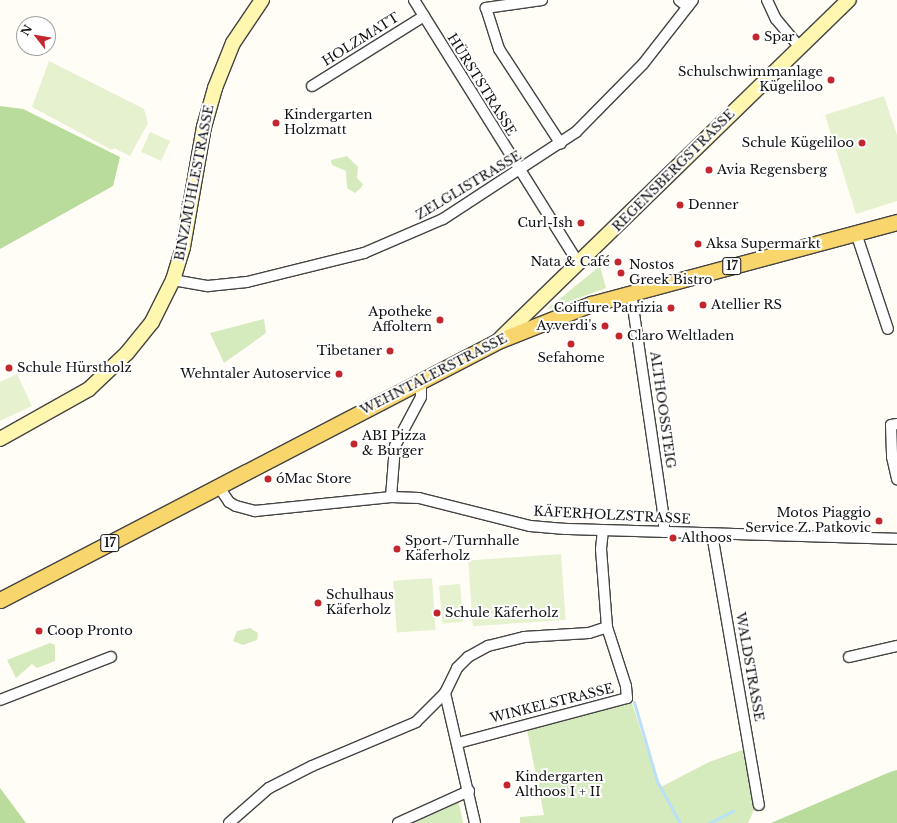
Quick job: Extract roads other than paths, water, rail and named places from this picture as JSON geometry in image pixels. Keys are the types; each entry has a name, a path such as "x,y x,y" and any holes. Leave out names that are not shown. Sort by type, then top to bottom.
{"main road":[{"name":"WEHNTALERSTRASSE","path":"0,600 498,341 591,304 897,222"}],"street":[{"name":"BINZMÜHLESTRASSE","path":"0,439 63,405 113,368 152,322 172,280 183,247 204,126 215,88 233,43 262,0"},
{"name":"HÜRSTSTRASSE","path":"414,0 519,172 579,264"},
{"path":"542,0 486,8 499,49 561,144"},
{"path":"679,0 691,3"},
{"path":"767,0 776,19 800,48"},
{"name":"REGENSBERGSTRASSE","path":"498,341 579,264 849,0"},
{"name":"ZELGLISTRASSE","path":"172,280 208,286 228,286 364,253 443,219 561,144 593,118 638,69 691,3"},
{"name":"HOLZMATT","path":"312,86 424,16"},
{"path":"856,233 888,329"},
{"name":"ALTHOOSSTEIG","path":"631,293 662,498 664,532"},
{"path":"391,497 396,446 421,397 421,382"},
{"path":"897,424 891,425 892,457 897,479"},
{"name":"KÄFERHOLZSTRASSE","path":"219,487 229,502 236,506 255,511 391,497 446,504 530,526 712,534 897,539"},
{"path":"230,823 269,788 312,766 416,722 445,693 458,668 468,657 488,646 524,637 589,633 607,627 601,549 603,530"},
{"name":"WALDSTRASSE","path":"712,534 760,805"},
{"name":"WINKELSTRASSE","path":"458,743 627,698 626,686 607,627"},
{"path":"849,657 897,646"},
{"path":"0,700 111,657"},
{"path":"445,693 458,743 475,823"},
{"path":"398,823 469,791"}],"waterway":[{"path":"634,702 657,781 680,823"},
{"path":"709,823 733,811"}],"place":[{"name":"Spar","path":"756,37"},
{"name":"Schulschwimmanlage Kügeliloo","path":"831,80"},
{"name":"Kindergarten Holzmatt","path":"276,123"},
{"name":"Schule Kügeliloo","path":"862,143"},
{"name":"Avia Regensberg","path":"709,170"},
{"name":"Denner","path":"680,205"},
{"name":"Curl-Ish","path":"581,223"},
{"name":"Aksa Supermarkt","path":"698,244"},
{"name":"Nata & Café","path":"618,262"},
{"name":"Nostos Greek Bistro","path":"621,273"},
{"name":"Atellier RS","path":"703,305"},
{"name":"Coiffure Patrizia","path":"671,308"},
{"name":"Apotheke Affoltern","path":"440,320"},
{"name":"Ayverdi's","path":"605,326"},
{"name":"Claro Weltladen","path":"619,336"},
{"name":"Sefahome","path":"571,344"},
{"name":"Tibetaner","path":"390,351"},
{"name":"Schule Hürstholz","path":"9,368"},
{"name":"Wehntaler Autoservice","path":"339,374"},
{"name":"ABI Pizza & Burger","path":"354,444"},
{"name":"óMac Store","path":"268,479"},
{"name":"Motos Piaggio Service Z. Patkovic","path":"879,521"},
{"name":"Althoos","path":"673,538"},
{"name":"Sport-/Turnhalle Käferholz","path":"397,549"},
{"name":"Schulhaus Käferholz","path":"318,603"},
{"name":"Schule Käferholz","path":"437,613"},
{"name":"Coop Pronto","path":"39,631"},
{"name":"Kindergarten Althoos I + II","path":"507,785"}]}
